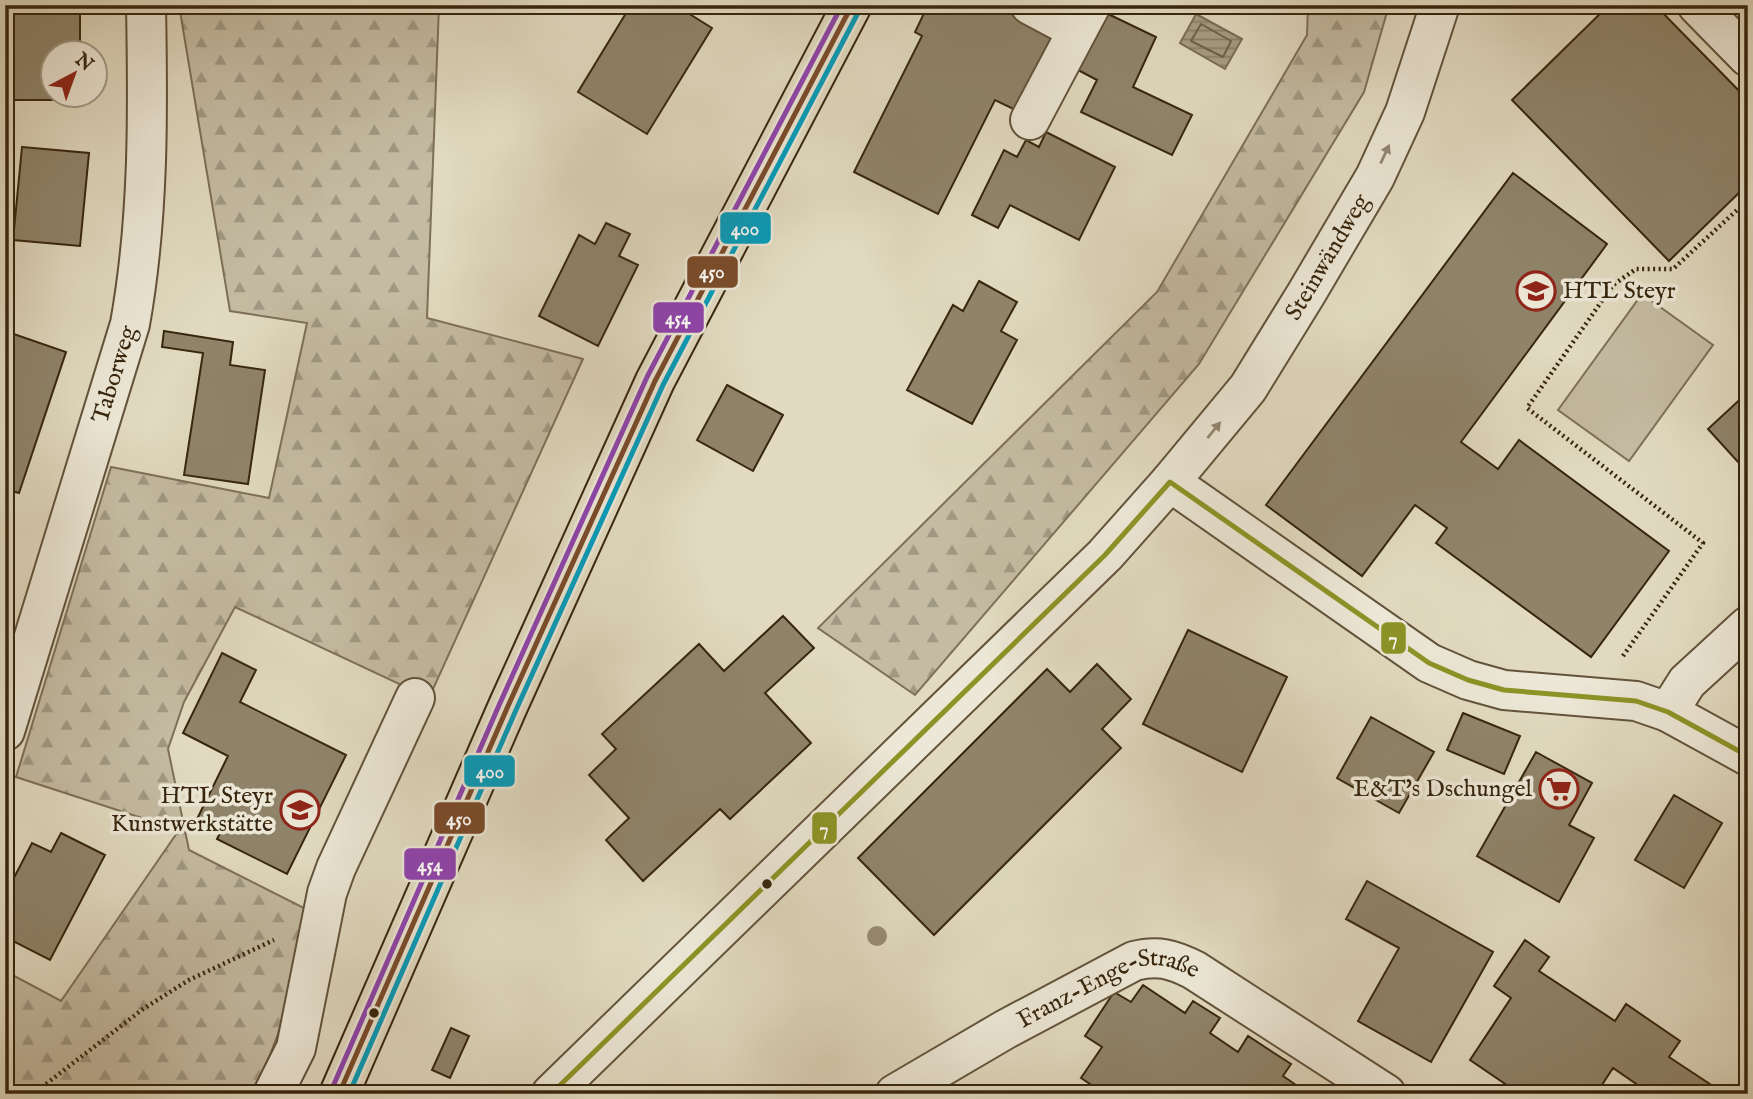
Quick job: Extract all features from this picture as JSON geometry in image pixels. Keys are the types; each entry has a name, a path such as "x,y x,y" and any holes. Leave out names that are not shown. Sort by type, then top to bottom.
{"main road":[{"path":"340,1094 508,706 655,380 852,5"}],"street":[{"name":"Taborweg","path":"5,731 130,324 140,265 145,199 146,5"},
{"path":"1030,5 1084,18 1030,120"},
{"name":"Steinwändweg","path":"551,1094 1105,555 1248,388 1375,177 1405,112 1440,5"},
{"path":"1697,5 1748,57"},
{"path":"1170,482 1429,663 1468,680 1504,690 1636,701 1668,712 1748,756"},
{"path":"1668,712 1687,682 1748,626"},
{"path":"273,1094 296,1048 336,868 415,698"},
{"name":"Franz-Enge-Straße","path":"895,1094 1006,1029 1134,961 1152,957 1172,958 1194,970 1386,1094"}],"path":[{"path":"1614,698 1621,658 1703,543 1527,408 1613,285 1636,269 1673,270 1748,200"},
{"path":"33,1094 143,1009 190,980 298,929 321,927"}],"green space":[{"path":"179,5 439,5 427,318 583,359 429,698 235,607 184,702 168,749 189,850 306,909 293,981 280,1028 250,1094 5,1094 5,971 61,1001 179,830 16,777 111,467 269,498 307,323 230,311"},
{"path":"1308,5 1389,5 1364,92 1199,364 915,695 818,628 1157,292 1307,35"},
{"path":"1642,294 1713,345 1629,461 1558,410"}],"water":[{"path":"1196,14 1242,39 1225,69 1180,43"}],"building":[{"path":"5,5 80,5 80,38 38,38 38,100 5,100"},
{"path":"631,5 675,5 712,28 647,134 578,92"},
{"path":"928,5 1003,5 1063,36 1024,114 995,100 938,214 854,172 922,36 915,32"},
{"path":"1609,5 1655,5 1748,100 1748,184 1669,261 1512,100"},
{"path":"1106,13 1156,37 1133,87 1192,115 1172,155 1081,112 1097,80 1078,70"},
{"path":"1046,132 1115,167 1079,240 1010,205 998,228 972,215 1004,150 1017,157 1026,140 1039,147"},
{"path":"22,147 89,153 80,246 13,240"},
{"path":"1513,173 1607,244 1461,442 1498,469 1519,440 1669,551 1591,657 1436,543 1447,528 1415,505 1362,576 1266,505"},
{"path":"606,223 630,234 619,256 638,265 598,346 539,316 579,235 595,244"},
{"path":"979,281 1017,302 1001,331 1017,340 972,424 907,390 953,305 963,311"},
{"path":"5,331 66,352 19,493 5,489"},
{"path":"164,331 233,342 230,365 265,370 248,484 184,475 203,353 162,347"},
{"path":"727,385 783,415 753,471 697,440"},
{"path":"1748,392 1748,473 1708,429"},
{"path":"783,616 814,648 765,693 811,743 730,819 720,809 643,881 606,840 629,818 589,775 616,749 602,734 699,644 724,671"},
{"path":"1188,630 1287,677 1242,772 1143,724"},
{"path":"222,653 256,670 240,702 346,755 287,874 217,839 222,829 198,817 228,756 183,733"},
{"path":"1097,664 1131,699 1102,729 1121,748 934,935 858,858 1047,669 1070,692"},
{"path":"1463,713 1520,736 1504,774 1447,750"},
{"path":"1371,717 1434,752 1399,813 1337,778"},
{"path":"1536,752 1592,783 1569,825 1594,838 1559,902 1477,856"},
{"path":"1674,795 1722,823 1684,888 1635,860"},
{"path":"61,833 105,855 50,960 5,937 5,895 32,843 51,852"},
{"path":"1367,881 1493,952 1431,1062 1358,1021 1399,948 1346,919"},
{"path":"1525,940 1549,957 1539,971 1615,1021 1626,1004 1680,1041 1669,1057 1725,1094 1638,1094 1642,1088 1613,1068 1596,1094 1520,1094 1470,1060 1511,998 1494,986"},
{"path":"1143,985 1185,1013 1193,1001 1220,1018 1210,1033 1238,1052 1248,1036 1291,1064 1283,1076 1309,1094 1244,1094 1231,1086 1226,1094 1105,1094 1081,1078 1102,1047 1085,1036 1114,992 1131,1002"},
{"path":"451,1028 469,1036 450,1078 432,1070"}],"transit line":[{"name":"454","path":"331,1091 500,703 647,377 842,5"},
{"name":"450","path":"339,1094 508,706 655,381 852,5"},
{"name":"400","path":"349,1094 516,710 663,385 860,9"},
{"name":"7","path":"551,1094 1105,555 1170,482 1429,663 1468,680 1504,690 1636,701 1668,712 1748,756"}],"place":[{"name":"HTL Steyr","path":"1536,291"},
{"name":"E&T's Dschungel","path":"1559,789"},
{"name":"HTL Steyr Kunstwerkstätte","path":"300,810"}]}
